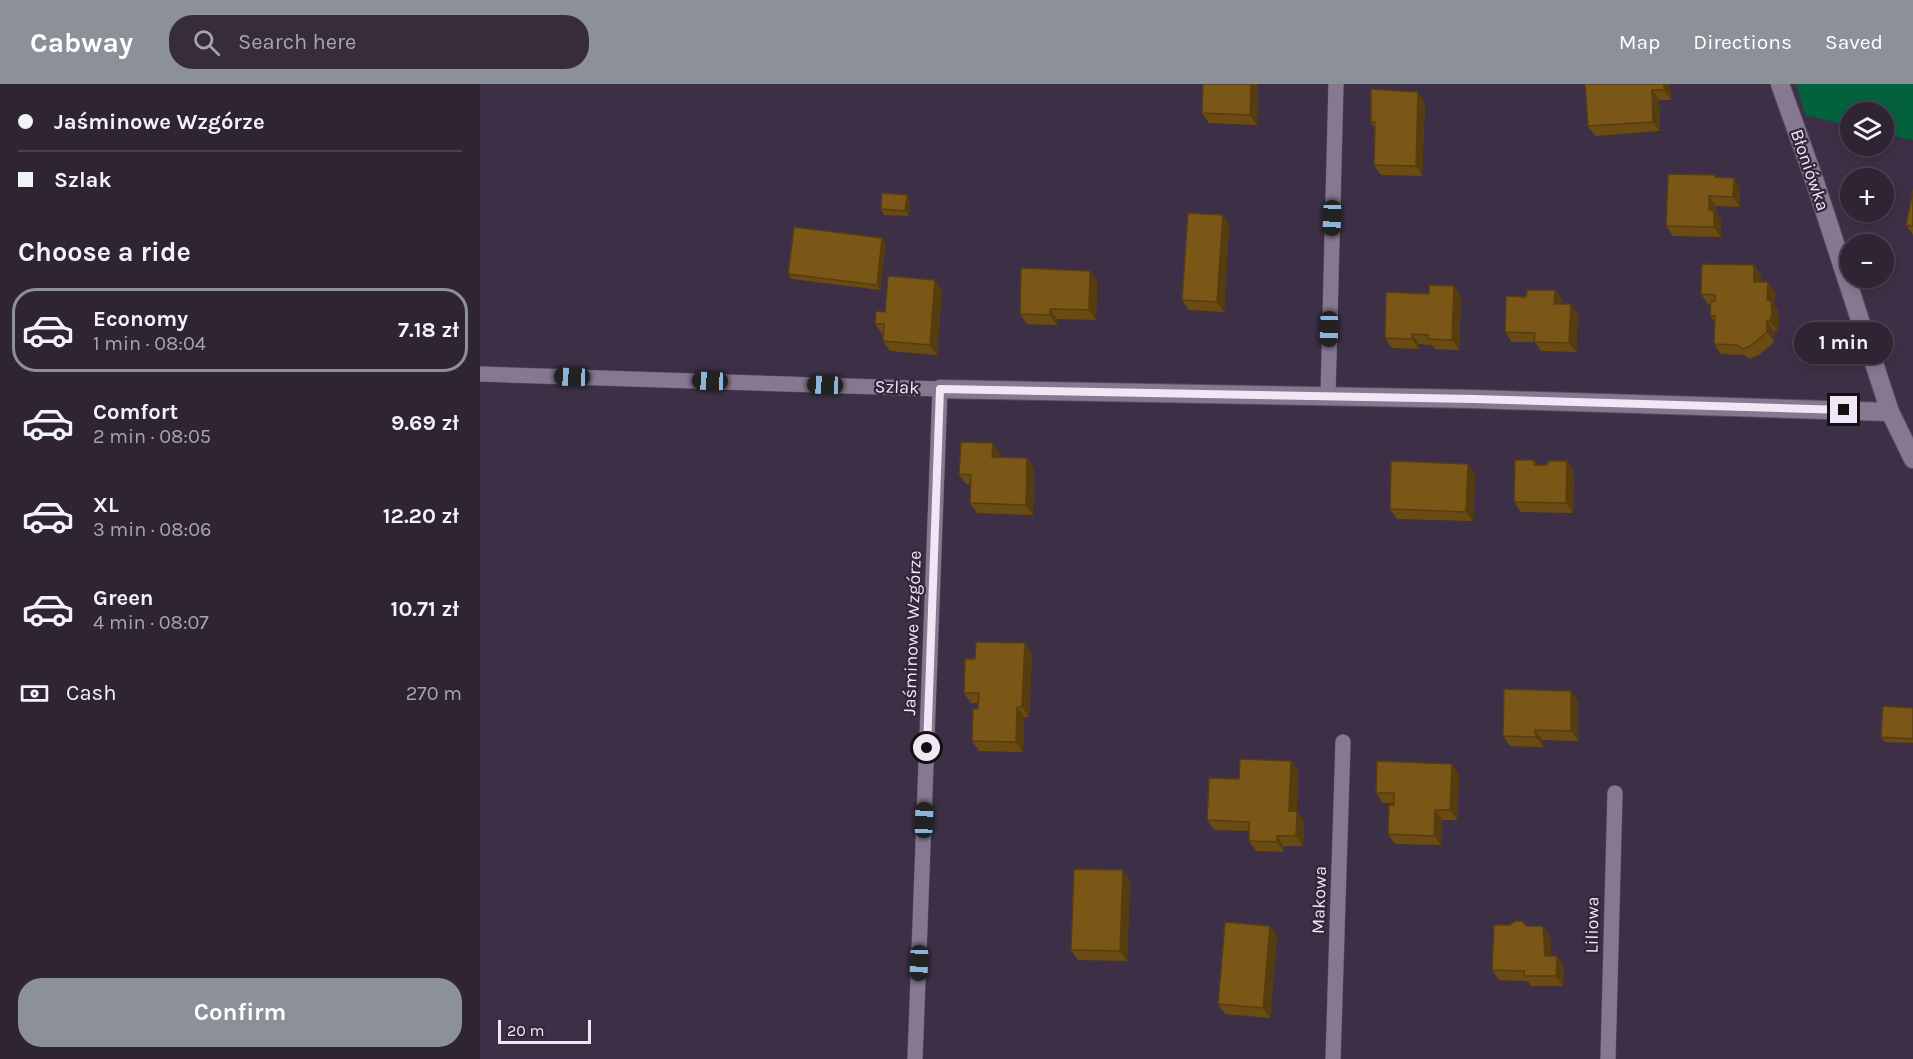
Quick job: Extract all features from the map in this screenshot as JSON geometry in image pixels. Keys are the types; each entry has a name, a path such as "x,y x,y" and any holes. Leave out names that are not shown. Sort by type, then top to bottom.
{"street":[{"name":"Błoniówka","path":"1780,84 1815,182 1890,412 1913,459"},
{"name":"Szlak","path":"940,389 1328,396 1890,412"}],"lane":[{"path":"1328,396 1335,84"},
{"name":"Szlak","path":"480,374 940,389"},
{"name":"Jaśminowe Wzgórze","path":"915,1059 940,389"},
{"name":"Makowa","path":"1333,1059 1343,742"},
{"name":"Liliowa","path":"1608,1059 1615,793"}],"green space":[{"path":"1796,84 1913,84 1913,140 1894,136 1894,102 1840,102 1840,123 1805,115"}],"building":[{"path":"1203,84 1251,84 1250,115 1202,113"},
{"path":"1585,84 1664,84 1664,90 1652,90 1653,122 1588,126"},
{"path":"1371,89 1418,92 1416,166 1374,165 1375,122 1371,122"},
{"path":"1668,174 1715,175 1715,177 1734,178 1733,197 1709,196 1709,210 1714,211 1714,227 1666,226"},
{"path":"1913,190 1913,226 1906,225"},
{"path":"882,193 907,195 905,211 881,209"},
{"path":"1188,213 1223,215 1217,302 1182,300"},
{"path":"794,227 882,238 877,285 788,274"},
{"path":"1702,264 1754,265 1754,282 1768,282 1767,300 1771,300 1772,313 1770,321 1767,321 1767,332 1752,345 1743,349 1737,345 1714,344 1715,316 1710,315 1711,301 1715,301 1715,295 1701,294"},
{"path":"1021,268 1090,271 1089,310 1050,309 1050,315 1020,314"},
{"path":"888,276 935,280 930,345 883,341 884,324 875,324 876,311 885,312"},
{"path":"1429,285 1454,286 1452,340 1428,339 1428,335 1412,334 1412,339 1385,338 1386,292 1429,294"},
{"path":"1527,290 1555,290 1554,304 1571,304 1569,343 1534,342 1535,333 1505,332 1506,296 1526,297"},
{"path":"961,442 993,443 992,457 1027,458 1026,505 970,503 971,475 959,474"},
{"path":"1515,460 1534,460 1534,465 1547,465 1548,461 1567,461 1566,503 1514,502"},
{"path":"1391,461 1468,464 1466,512 1390,509"},
{"path":"976,642 1025,643 1022,707 1017,707 1016,742 972,741 973,709 978,709 979,693 964,693 965,659 975,659"},
{"path":"1504,689 1571,691 1571,731 1535,730 1536,737 1503,736"},
{"path":"1883,706 1913,708 1913,739 1881,737"},
{"path":"1240,759 1291,761 1289,811 1297,811 1296,836 1277,836 1277,842 1249,841 1249,822 1207,820 1209,778 1239,779"},
{"path":"1377,761 1452,764 1450,810 1435,810 1434,836 1388,834 1389,805 1394,805 1394,793 1376,793"},
{"path":"1074,869 1123,870 1120,951 1071,950"},
{"path":"1515,921 1522,921 1527,926 1543,926 1545,956 1557,956 1556,976 1524,976 1524,971 1492,970 1494,925 1510,925"},
{"path":"1225,922 1270,926 1263,1008 1218,1004"}],"route":[{"path":"927,748 940,389 1473,399 1844,410"}]}
